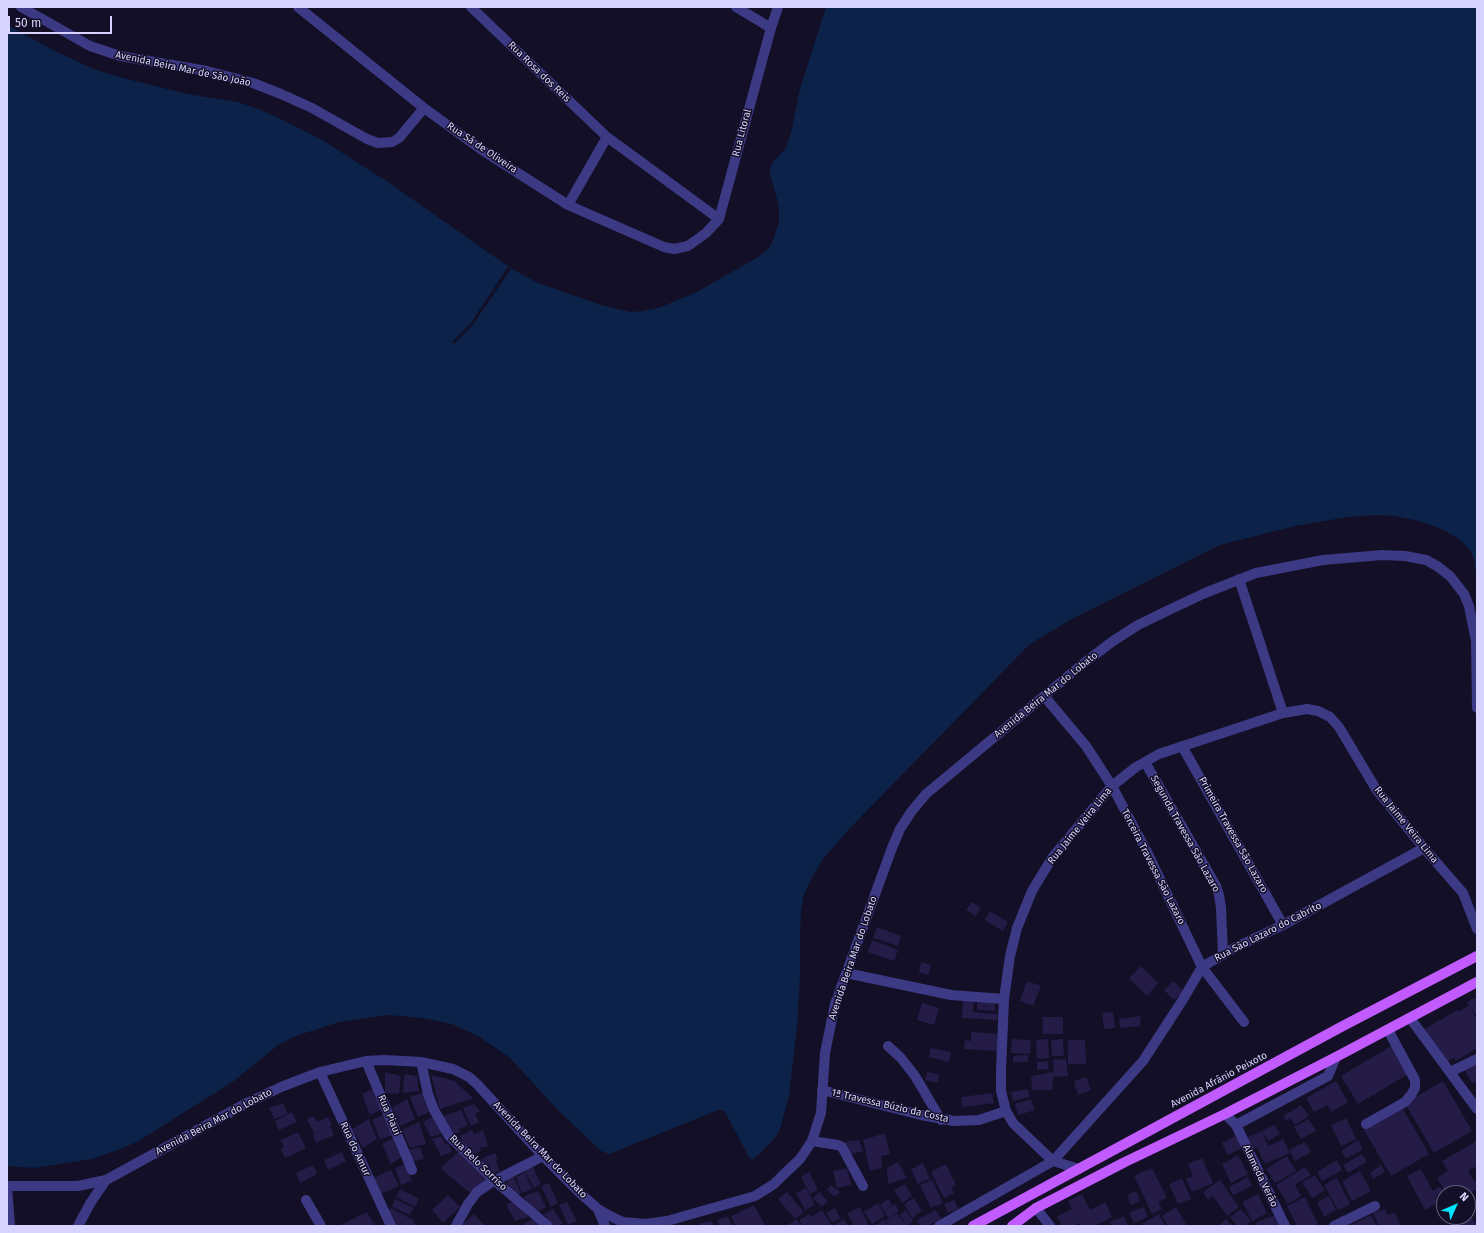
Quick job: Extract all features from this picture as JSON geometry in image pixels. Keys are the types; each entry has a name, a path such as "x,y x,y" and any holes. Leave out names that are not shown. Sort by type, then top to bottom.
{"main road":[{"name":"Avenida Afrânio Peixoto","path":"973,1226 1341,1027 1477,956"},
{"path":"1012,1226 1036,1208 1125,1162 1225,1114 1388,1030 1477,982"}],"street":[{"name":"Avenida Beira Mar de São João","path":"21,7 90,46 120,56 207,71 253,83 306,105 367,139 378,143 392,142 399,138 424,108"},
{"name":"Rua Sá de Oliveira","path":"298,7 424,108 482,150 568,205 664,247 674,249 688,246"},
{"name":"Rua Rosa dos Reis","path":"471,7 607,137 719,219"},
{"path":"736,7 771,28"},
{"name":"Rua Litoral","path":"688,246 706,233 719,219 778,7"},
{"path":"568,205 607,137"},
{"name":"Avenida Beira Mar do Lobato","path":"78,1226 91,1202 106,1180 245,1104 281,1087 320,1072 366,1061 384,1060 421,1062 453,1069 473,1080 543,1156 598,1209 624,1222 646,1224 666,1221 755,1196 774,1184 800,1159 812,1141 821,1113 825,1053 831,1022 846,973 892,848 900,829 911,812 926,794 1084,663 1138,625 1205,593 1256,573 1310,563 1382,555 1405,556 1426,560 1450,576 1464,594 1469,606 1476,641 1477,708"},
{"path":"1239,579 1282,714"},
{"name":"Terceira Travessa São Lazaro","path":"1044,696 1086,746 1112,786 1147,852 1202,967 1244,1022"},
{"name":"Rua Jaime Veira Lima","path":"1079,1169 1053,1161 1024,1135 1013,1123 1006,1111 1001,1091 1001,1044 1004,999 1010,956 1017,928 1032,891 1052,858 1112,786 1136,767 1159,754 1282,714 1307,709 1318,711 1330,717 1339,727 1373,785 1463,893 1477,929"},
{"name":"Primeira Travessa São Lazaro","path":"1182,746 1283,925"},
{"name":"Segunda Travessa São Lazaro","path":"1145,762 1216,886 1222,908 1223,955"},
{"name":"Rua São Lazaro do Cabrito","path":"939,1226 1053,1161 1143,1061 1202,967 1234,948 1283,925 1424,848"},
{"path":"846,973 951,995 1004,999"},
{"path":"1410,1018 1477,1109"},
{"path":"1366,1124 1405,1102 1411,1095 1414,1088 1415,1080 1388,1030"},
{"path":"888,1046 901,1058 914,1076 941,1120"},
{"path":"1236,1125 1328,1076 1336,1057"},
{"path":"1450,1072 1477,1059"},
{"name":"Rua Piaui","path":"366,1061 412,1170"},
{"name":"Rua Belo Sorriso","path":"421,1062 428,1094 434,1110 449,1136 495,1181 548,1226"},
{"name":"Rua do Amur","path":"320,1072 391,1226"},
{"name":"1ª Travessa Búzio da Costa","path":"822,1090 941,1120 963,1122 972,1121 1006,1111"},
{"name":"Alameda Verão","path":"1225,1114 1236,1125 1285,1226"},
{"path":"812,1141 842,1147 863,1186"},
{"path":"456,1226 473,1196 482,1188 543,1156"},
{"path":"10,1226 7,1187 78,1186 106,1180"},
{"path":"306,1200 321,1226"},
{"path":"1334,1226 1375,1206"},
{"path":"1036,1208 1050,1226"},
{"path":"598,1209 605,1226"}],"water":[{"path":"826,7 1477,7 1477,581 1471,551 1459,539 1442,529 1419,521 1394,516 1376,515 1348,517 1295,526 1220,545 1070,620 1030,644 851,827 823,859 810,881 804,895 801,911 800,976 797,1027 789,1096 777,1135 754,1159 749,1157 725,1112 722,1110 718,1110 609,1154 601,1151 558,1110 510,1058 480,1037 452,1024 422,1018 388,1015 339,1022 296,1036 278,1045 234,1081 137,1142 115,1151 92,1159 34,1168 7,1166 7,25 55,51 96,70 187,94 238,102 281,119 324,141 388,182 512,269 536,282 601,305 630,312 661,307 697,292 758,257 768,249 772,243 779,222 779,206 770,169 772,163 786,148 791,133 800,89"}],"pier":[{"path":"508,267 511,269 472,326 454,344 452,342 470,324"}],"building":[{"path":"972,902 981,908 976,916 966,910"},
{"path":"990,911 1008,922 1003,931 985,920"},
{"path":"877,927 901,936 898,946 873,938"},
{"path":"872,940 898,950 894,961 868,952"},
{"path":"921,962 931,965 928,975 919,972"},
{"path":"1141,966 1158,983 1147,996 1129,978"},
{"path":"1027,981 1041,986 1033,1006 1020,1001"},
{"path":"1173,981 1184,991 1174,1000 1164,990"},
{"path":"1477,997 1477,1017 1471,1008 1477,1020 1477,1048 1456,1061 1454,1058 1447,1062 1424,1029 1458,1010 1459,1012 1469,1005 1467,1002"},
{"path":"963,998 974,999 973,1012 998,1014 997,1020 962,1018"},
{"path":"977,1001 995,1002 995,1011 977,1010"},
{"path":"922,1003 939,1008 934,1025 917,1020"},
{"path":"1113,1012 1115,1028 1104,1029 1102,1013"},
{"path":"1141,1016 1140,1026 1120,1028 1119,1019"},
{"path":"1042,1017 1063,1017 1063,1034 1043,1034"},
{"path":"971,1032 998,1034 997,1051 964,1049 965,1040 971,1041"},
{"path":"1012,1039 1031,1040 1030,1054 1011,1053"},
{"path":"1048,1039 1049,1058 1037,1059 1036,1040"},
{"path":"1063,1039 1064,1056 1052,1056 1051,1040"},
{"path":"1068,1040 1085,1040 1086,1064 1068,1064"},
{"path":"1393,1045 1410,1073 1358,1104 1341,1076"},
{"path":"931,1048 951,1052 949,1062 929,1057"},
{"path":"1028,1055 1028,1062 1013,1062 1013,1056"},
{"path":"1066,1059 1068,1076 1054,1077 1053,1060"},
{"path":"1048,1061 1049,1069 1037,1070 1037,1062"},
{"path":"1477,1062 1477,1081 1472,1083 1465,1070"},
{"path":"385,1072 401,1076 399,1094 385,1093"},
{"path":"927,1072 939,1074 938,1083 925,1080"},
{"path":"1054,1072 1052,1090 1032,1090 1031,1076"},
{"path":"404,1074 417,1076 419,1091 403,1093"},
{"path":"431,1075 454,1081 473,1098 440,1109"},
{"path":"1086,1077 1091,1090 1078,1095 1074,1081"},
{"path":"1336,1081 1348,1102 1331,1112 1327,1105 1314,1112 1306,1098"},
{"path":"1443,1081 1472,1131 1434,1153 1405,1103"},
{"path":"374,1088 383,1109 370,1115 362,1094"},
{"path":"1028,1089 1030,1097 1013,1101 1011,1092"},
{"path":"424,1092 434,1110 418,1117 410,1097"},
{"path":"992,1093 994,1103 962,1107 961,1097"},
{"path":"407,1099 415,1119 401,1126 392,1108"},
{"path":"1031,1099 1035,1110 1018,1115 1015,1104"},
{"path":"283,1103 288,1114 274,1119 269,1108"},
{"path":"474,1104 480,1111 475,1114 479,1122 471,1126 463,1108"},
{"path":"1301,1105 1309,1116 1295,1125 1290,1118 1286,1121 1283,1116"},
{"path":"1401,1106 1429,1154 1391,1176 1363,1128"},
{"path":"461,1110 468,1125 459,1129 460,1132 452,1136 443,1116"},
{"path":"292,1112 297,1122 279,1130 275,1121"},
{"path":"384,1114 393,1135 380,1139 372,1120"},
{"path":"436,1115 444,1133 431,1137 423,1122"},
{"path":"314,1116 317,1122 328,1117 332,1125 314,1133 307,1119"},
{"path":"1346,1118 1356,1139 1341,1146 1331,1125"},
{"path":"369,1119 377,1139 363,1148 352,1129"},
{"path":"1309,1119 1316,1131 1301,1139 1294,1127"},
{"path":"419,1122 426,1144 410,1148 402,1130"},
{"path":"1274,1125 1280,1134 1268,1141 1262,1131"},
{"path":"330,1126 334,1135 316,1143 313,1134"},
{"path":"472,1130 474,1135 483,1130 488,1146 480,1148 481,1151 472,1155 469,1147 465,1148 460,1136"},
{"path":"1262,1131 1268,1146 1283,1139 1290,1153 1265,1164 1257,1148 1251,1150 1246,1138"},
{"path":"298,1132 306,1148 285,1158 281,1149 284,1148 281,1140"},
{"path":"885,1133 890,1154 881,1156 882,1168 870,1171 863,1140"},
{"path":"1237,1135 1244,1147 1228,1155 1222,1143"},
{"path":"441,1136 446,1145 448,1143 452,1152 441,1156 432,1139"},
{"path":"395,1137 403,1156 391,1164 382,1144"},
{"path":"859,1140 863,1151 849,1155 844,1142"},
{"path":"1358,1140 1363,1149 1346,1159 1341,1151"},
{"path":"1477,1141 1477,1166 1468,1171 1477,1185 1477,1189 1476,1185 1441,1185 1437,1178 1448,1171 1442,1161"},
{"path":"1305,1142 1311,1152 1295,1161 1289,1150"},
{"path":"420,1147 424,1159 411,1162 408,1150"},
{"path":"461,1150 489,1179 470,1193 440,1168"},
{"path":"342,1152 346,1161 328,1170 324,1160"},
{"path":"495,1153 500,1171 492,1174 489,1167 486,1168 481,1159"},
{"path":"1362,1154 1367,1162 1348,1173 1343,1165"},
{"path":"1238,1155 1248,1174 1231,1183 1222,1164"},
{"path":"1287,1156 1296,1171 1275,1183 1266,1169"},
{"path":"1202,1158 1213,1183 1192,1192 1186,1179 1193,1176 1188,1164"},
{"path":"1337,1160 1342,1170 1322,1181 1317,1172"},
{"path":"898,1162 907,1178 888,1184 887,1168"},
{"path":"923,1163 930,1179 918,1184 911,1169"},
{"path":"406,1164 412,1181 401,1185 395,1168"},
{"path":"946,1164 956,1185 951,1187 954,1193 944,1198 931,1172"},
{"path":"313,1165 317,1174 300,1183 296,1173"},
{"path":"532,1165 541,1184 534,1188 524,1170"},
{"path":"1381,1165 1385,1172 1373,1179 1370,1173"},
{"path":"1305,1167 1311,1175 1295,1185 1301,1196 1288,1204 1276,1185"},
{"path":"847,1168 851,1185 837,1188 833,1171"},
{"path":"1152,1168 1167,1198 1158,1202 1162,1209 1152,1214 1134,1176"},
{"path":"1421,1169 1433,1191 1436,1189 1436,1204 1425,1210 1407,1176"},
{"path":"391,1170 399,1186 380,1194 373,1178"},
{"path":"1360,1171 1371,1191 1352,1201 1342,1181"},
{"path":"525,1172 532,1189 522,1193 516,1177"},
{"path":"809,1172 818,1190 810,1194 801,1177"},
{"path":"513,1175 521,1193 516,1196 505,1180"},
{"path":"1315,1175 1325,1190 1312,1198 1302,1182"},
{"path":"1248,1177 1252,1186 1233,1195 1229,1187"},
{"path":"1182,1178 1191,1199 1178,1204 1169,1184"},
{"path":"1337,1178 1350,1204 1338,1210 1324,1185"},
{"path":"932,1180 943,1203 931,1208 920,1185"},
{"path":"1220,1180 1239,1207 1227,1216 1213,1196 1208,1200 1203,1192"},
{"path":"549,1183 558,1203 551,1207 541,1186"},
{"path":"905,1184 912,1196 902,1203 894,1190"},
{"path":"831,1185 840,1192 835,1197 827,1190"},
{"path":"806,1188 815,1205 805,1210 796,1193"},
{"path":"400,1189 419,1199 415,1207 396,1197"},
{"path":"538,1191 546,1207 536,1212 523,1197"},
{"path":"1136,1191 1140,1201 1131,1205 1127,1195"},
{"path":"787,1192 804,1212 795,1219 778,1199"},
{"path":"819,1192 828,1201 822,1207 813,1198"},
{"path":"1082,1194 1090,1210 1105,1202 1112,1217 1095,1226 1081,1226 1079,1223 1073,1226 1062,1226 1057,1216 1072,1209 1068,1201"},
{"path":"1258,1194 1267,1213 1252,1221 1242,1202"},
{"path":"448,1195 460,1207 443,1223 432,1210"},
{"path":"1329,1196 1336,1210 1324,1217 1317,1202"},
{"path":"1305,1197 1318,1224 1314,1226 1297,1226 1287,1206"},
{"path":"914,1198 922,1211 912,1218 904,1204"},
{"path":"395,1199 414,1208 410,1215 392,1207"},
{"path":"888,1199 892,1205 884,1211 880,1205"},
{"path":"954,1200 958,1209 948,1213 944,1204"},
{"path":"516,1201 525,1209 528,1217 515,1221 506,1204"},
{"path":"567,1202 577,1221 568,1225 559,1205"},
{"path":"878,1203 885,1216 872,1224 864,1212"},
{"path":"895,1204 899,1211 888,1218 884,1211"},
{"path":"754,1205 765,1225 736,1226 731,1216"},
{"path":"860,1207 869,1226 854,1226 847,1213"},
{"path":"1144,1207 1148,1217 1134,1223 1129,1213"},
{"path":"1176,1207 1187,1226 1168,1226 1162,1216"},
{"path":"391,1208 413,1220 415,1226 393,1226 386,1215"},
{"path":"835,1208 840,1218 832,1223 826,1213"},
{"path":"553,1209 563,1224 553,1226 544,1214"},
{"path":"1241,1209 1251,1221 1245,1226 1237,1226 1230,1217"},
{"path":"1384,1209 1388,1215 1395,1213 1401,1226 1379,1226 1373,1213"},
{"path":"822,1210 832,1226 803,1226 799,1220 810,1214 811,1217"},
{"path":"906,1210 913,1221 906,1226 900,1215"},
{"path":"936,1210 941,1219 927,1226 920,1226 917,1220"},
{"path":"367,1212 375,1226 339,1226"},
{"path":"897,1213 906,1226 890,1226 886,1220"},
{"path":"474,1214 485,1226 461,1226"},
{"path":"1159,1214 1165,1226 1143,1226 1142,1224"},
{"path":"1274,1215 1279,1226 1258,1226 1256,1223"},
{"path":"1371,1215 1377,1226 1348,1226"},
{"path":"728,1216 732,1226 720,1226 717,1220"},
{"path":"1124,1216 1128,1226 1112,1226 1110,1222"},
{"path":"535,1218 539,1226 525,1226 524,1223"},
{"path":"796,1219 802,1226 787,1226"},
{"path":"844,1219 848,1226 832,1226"},
{"path":"884,1219 889,1226 876,1225"},
{"path":"1226,1219 1232,1226 1218,1226"},
{"path":"712,1221 714,1226 701,1226 700,1223"},
{"path":"1476,1224 1477,1226 1456,1226"}]}
